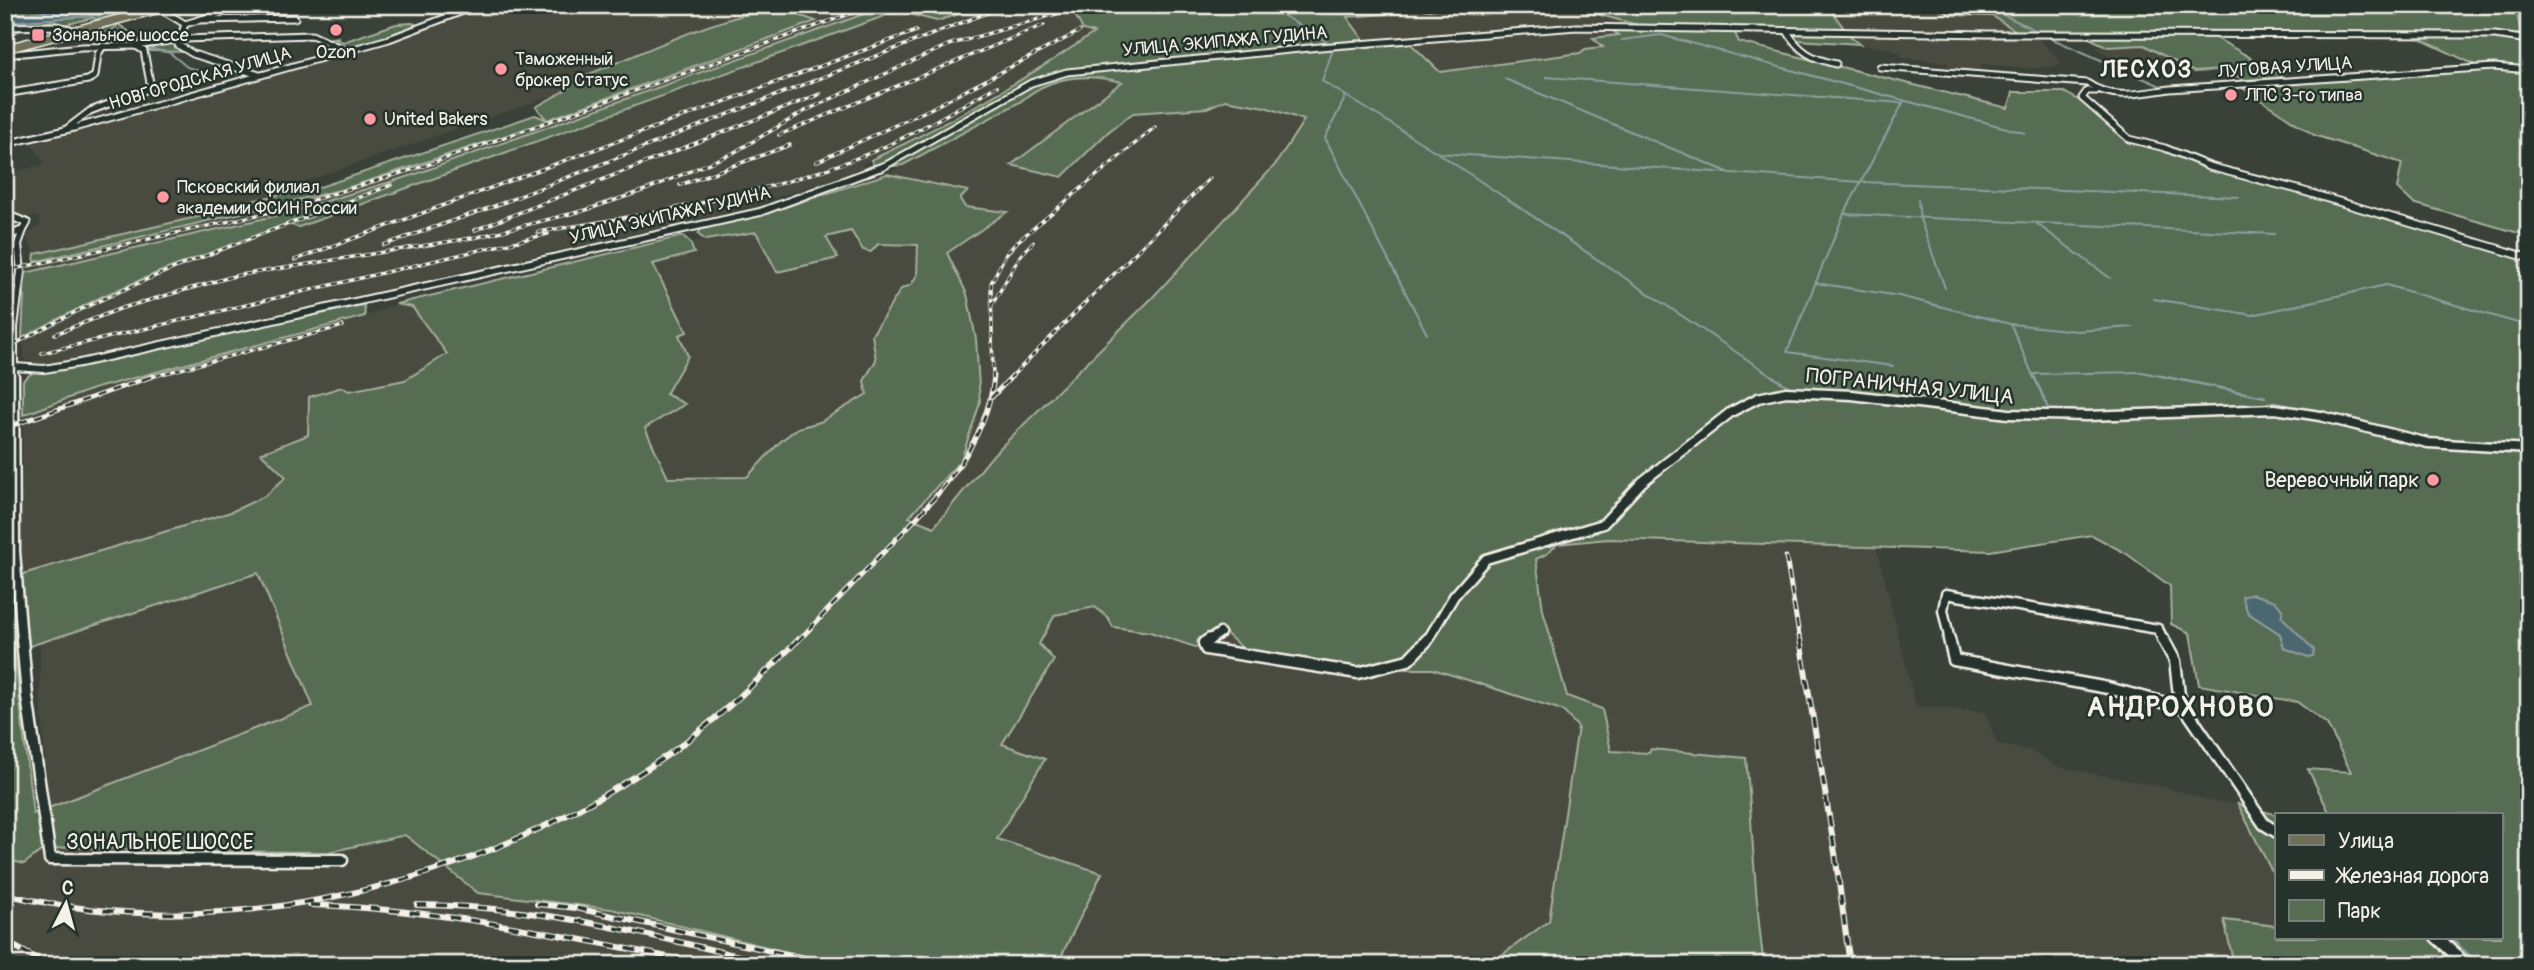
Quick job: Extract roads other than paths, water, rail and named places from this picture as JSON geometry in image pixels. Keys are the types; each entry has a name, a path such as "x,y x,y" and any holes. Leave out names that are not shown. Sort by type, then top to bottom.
{"highway":[{"path":"2524,5 2529,27"}],"main road":[{"path":"5,49 173,5"}],"street":[{"path":"160,9 185,24 248,5"},
{"name":"НОВГОРОДСКАЯ УЛИЦА","path":"5,144 63,131 389,40 479,5"},
{"path":"198,20 295,18"},
{"path":"185,24 178,45 193,54 260,75"},
{"path":"5,27 56,26 73,30"},
{"name":"УЛИЦА ЭКИПАЖА ГУДИНА","path":"15,368 44,369 80,363 761,212 877,170 1048,75 1320,47 1561,28 2042,34 2495,35 2529,40"},
{"path":"1787,31 1798,50 1815,59 1836,64"},
{"path":"5,55 103,46 136,46 182,39 312,35 343,49"},
{"path":"5,93 88,80 95,76 98,54 103,46"},
{"path":"63,131 90,111 151,88 145,51 136,46"},
{"name":"ЛУГОВАЯ УЛИЦА","path":"1881,67 2087,83 2096,90 2124,96 2170,89 2494,67 2529,69"},
{"path":"2096,90 2087,91 2082,99 2129,139 2165,148 2202,164 2529,258"},
{"path":"5,214 27,223 23,230 5,239"},
{"path":"5,221 19,220"},
{"name":"ЗОНАЛЬНОЕ ШОССЕ","path":"23,230 18,244 21,272 15,314 16,568 27,696 50,859 342,860"},
{"path":"5,239 18,244"},
{"name":"ПОГРАНИЧНАЯ УЛИЦА","path":"1220,633 1204,643 1206,649 1358,673 1408,660 1426,642 1454,596 1486,559 1603,524 1643,482 1731,412 1758,398 1786,393 1852,395 2009,414 2109,415 2275,409 2320,416 2428,443 2529,449"},
{"path":"2185,708 2108,688 1954,660 1943,610 1946,594 2158,629 2175,661 2179,695 2185,708 2263,824 2275,831"},
{"path":"2438,939 2467,965"}],"water":[{"path":"113,5 149,5 90,16 5,22 5,15"},
{"path":"2252,594 2275,601 2283,611 2281,616 2314,650 2313,656 2308,657 2284,648 2280,634 2248,613 2242,597"}],"waterway":[{"path":"1283,5 1284,16 1330,44"},
{"path":"1983,5 2039,32"},
{"path":"101,12 98,16 106,21"},
{"path":"41,25 57,18"},
{"path":"112,24 117,26 106,35 137,44"},
{"path":"5,36 25,29"},
{"path":"1622,40 1661,35 2025,133"},
{"path":"2048,37 2163,87"},
{"path":"144,47 170,53 187,67 203,72 207,78"},
{"path":"1333,49 1322,81 1438,153"},
{"path":"1546,77 1902,103"},
{"path":"1505,79 1728,172"},
{"path":"1346,96 1325,138 1427,334"},
{"path":"1861,182 1904,101"},
{"path":"1438,153 1861,182"},
{"path":"1438,153 1772,376"},
{"path":"1844,214 1861,182"},
{"path":"1861,182 2239,197"},
{"path":"1918,200 1920,218"},
{"path":"1844,214 1920,218"},
{"path":"1844,214 1787,352 1893,366"},
{"path":"1920,218 2274,234"},
{"path":"1920,218 1945,288"},
{"path":"2037,224 2110,278"},
{"path":"2520,279 2529,356"},
{"path":"1816,283 1899,296 2010,324 2077,331 2133,327"},
{"path":"2154,299 2253,315 2386,285 2525,325"},
{"path":"2011,325 2034,378"},
{"path":"2033,374 2142,372 2170,378"},
{"path":"1772,376 1789,387"},
{"path":"2034,376 2048,408"},
{"path":"2161,376 2265,397"},
{"path":"2450,939 2473,959"}],"railway":[{"path":"5,271 280,210 424,166 875,5"},
{"path":"384,245 492,207 1007,5"},
{"path":"55,334 122,308 234,276 478,237 586,210 648,189 733,153 807,110 948,45 1063,12"},
{"path":"779,135 1044,25"},
{"path":"295,260 916,31"},
{"path":"816,162 930,109 1080,31"},
{"path":"538,232 667,210 793,180 891,144 997,86"},
{"path":"475,230 820,94"},
{"path":"993,378 991,283 1006,254 1018,241 1155,127"},
{"path":"680,185 790,145"},
{"path":"1012,376 1210,178"},
{"path":"5,350 51,324 146,280 391,185"},
{"path":"42,353 548,234"},
{"path":"992,305 1020,256 1033,242"},
{"path":"148,378 343,326"},
{"path":"148,378 153,376"},
{"path":"798,641 950,479 979,431 989,404 994,376"},
{"path":"991,398 1012,376"},
{"path":"5,428 148,378"},
{"path":"1786,557 1800,641"},
{"path":"5,894 90,909 177,914 264,908 350,893 436,870 518,838 596,800 669,754 737,700 799,639"},
{"path":"1800,639 1835,853 1850,965"},
{"path":"537,904 576,908 835,965"},
{"path":"310,905 410,912 510,926 707,965"},
{"path":"417,905 508,910 598,924 776,965"},
{"path":"5,941 48,965"}],"place":[{"name":"Ozon","path":"336,30"},
{"name":"Зональное шоссе","path":"38,35"},
{"name":"Таможенный брокер Статус","path":"501,69"},
{"name":"ЛПС 3-го типва","path":"2231,95"},
{"name":"United Bakers","path":"370,119"},
{"name":"Псковский филиал академии ФСИН России","path":"163,197"},
{"name":"Веревочный парк","path":"2433,480"}],"district":[{"name":"ЛЕСХОЗ","path":"2147,69"},
{"name":"АНДРОХНОВО","path":"2181,706"}]}
